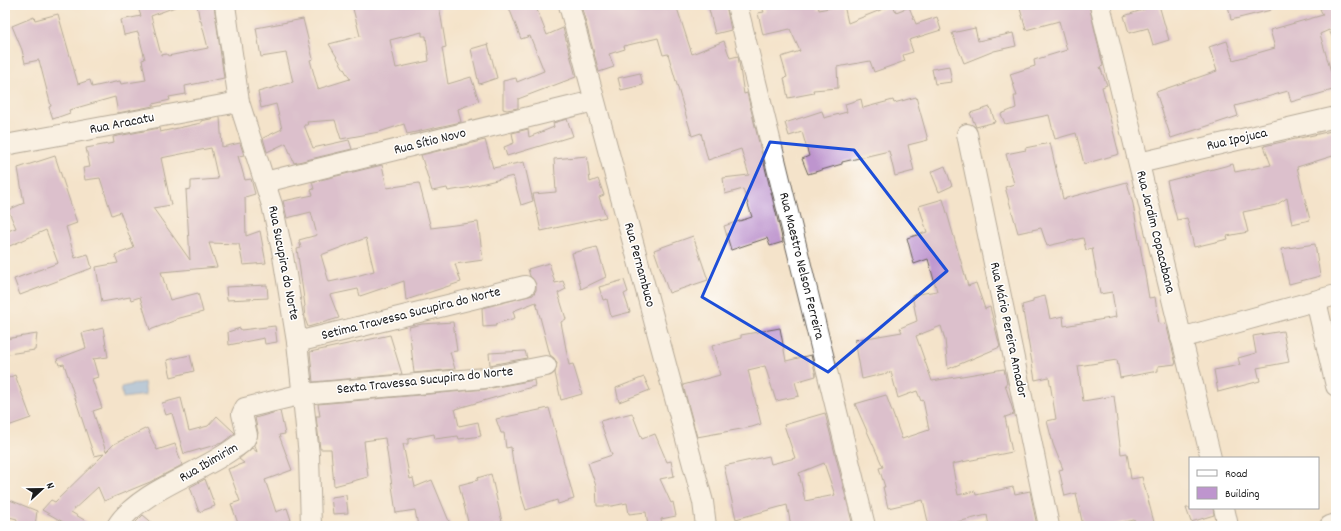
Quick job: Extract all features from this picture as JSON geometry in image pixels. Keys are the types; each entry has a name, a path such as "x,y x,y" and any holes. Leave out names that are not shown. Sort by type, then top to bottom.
{"street":[{"name":"Rua Sucupira do Norte","path":"226,5 239,102 272,205 282,250 297,342 303,394 308,455 311,526"},
{"name":"Rua Pernambuco","path":"569,5 703,502 706,526"},
{"name":"Rua Maestro Nelson Ferreira","path":"737,5 865,526"},
{"name":"Rua Jardim Copacabana","path":"1100,5 1211,457"},
{"name":"Rua Sítio Novo","path":"265,182 594,101"},
{"name":"Rua Aracatu","path":"5,146 239,102"},
{"name":"Rua Ipojuca","path":"1139,163 1336,117"},
{"name":"Rua Mário Pereira Amador","path":"967,134 1049,526"},
{"name":"Setima Travessa Sucupira do Norte","path":"297,342 525,286"},
{"path":"1181,338 1336,295"},
{"path":"1316,301 1336,386"},
{"name":"Sexta Travessa Sucupira do Norte","path":"303,394 478,378 546,366"},
{"name":"Rua Ibimirim","path":"116,526 121,518 158,491 211,464 243,443 247,435 242,414 245,408 303,394"},
{"path":"1224,509 1228,526"},
{"path":"1330,526 1336,524"}],"highlighted area":[{"path":"770,142 854,150 947,271 828,372 702,297"}],"water":[{"path":"144,382 146,395 123,398 121,387"}],"building":[{"path":"137,5 175,5 175,7 151,16 161,55 167,54 168,56 208,48 197,5 214,5 224,78 185,86 186,94 169,97 170,100 153,104 153,106 118,113 115,97 69,110 70,113 53,119 39,60 25,63 22,50 12,26 34,17 35,20 58,14 78,84 90,80 92,87 120,81 121,84 146,80 142,60 145,59 138,32 124,35 121,20 141,16"},
{"path":"352,5 439,5 446,47 442,48 448,84 471,77 479,101 458,109 461,122 407,134 404,124 379,132 341,139 335,120 307,122 308,125 304,125 313,148 349,140 352,149 294,163 286,143 267,152 263,138 282,129 276,104 261,108 258,92 293,82 286,53 261,57 256,28 303,19 313,59 310,60 318,89 350,79 329,44 360,36","holes":["422,32 422,36 426,36 429,61 396,68 390,40"]},
{"path":"508,5 535,5 547,35 563,28 576,77 518,99 518,108 507,110 503,109 503,81 516,78 517,82 544,71 530,36 521,39"},
{"path":"581,5 676,5 692,54 724,41 730,58 738,56 744,94 747,93 783,242 770,246 767,238 731,250 724,226 752,217 743,189 725,194 723,178 749,175 741,149 708,160 701,133 692,136 668,54 663,55 658,38 624,46 625,49 609,54 614,67 599,72"},
{"path":"708,5 726,5 731,30 715,34"},
{"path":"761,5 818,5 819,10 844,5 848,23 893,5 896,12 909,7 916,24 937,17 941,30 909,40 913,52 903,55 905,61 874,72 870,61 837,67 838,88 813,90 814,93 788,98 784,78 787,77 781,57 800,51 790,29 763,35 758,13 764,12"},
{"path":"1019,5 1089,5 1103,66 1100,67 1107,85 1102,87 1119,154 1084,164 1076,133 1055,139 1049,115 1005,124 1001,114 1016,108 1014,96 1017,96 1010,74 1035,66 1034,60 1067,50 1059,21 1026,30"},
{"path":"1144,5 1159,5 1169,40 1153,45 1148,28 1129,33 1124,16 1145,9"},
{"path":"1228,5 1270,5 1271,10 1231,20"},
{"path":"1328,5 1336,5 1336,45 1329,30 1320,34 1336,89 1291,102 1288,91 1235,106 1238,116 1171,138 1156,92 1217,71 1209,47 1227,41 1233,60 1275,48 1270,30 1323,15 1320,9"},
{"path":"975,28 978,41 1013,33 1016,46 994,51 964,63 952,33"},
{"path":"488,44 497,78 479,84 471,49"},
{"path":"949,66 952,82 935,84 932,69"},
{"path":"640,73 643,85 621,90 618,78"},
{"path":"916,97 928,140 908,145 914,171 895,176 889,151 842,162 842,164 808,174 802,159 809,156 802,132 789,136 785,123 822,111 824,118 847,112 845,104 861,99 863,108 893,100 894,103"},
{"path":"990,107 995,122 976,127 970,113"},
{"path":"220,117 222,147 240,143 244,155 238,156 245,180 251,179 255,194 245,197 246,236 260,231 266,263 243,265 239,244 209,243 217,267 161,272 170,300 198,293 203,312 176,319 150,330 140,297 131,300 130,297 102,302 96,267 118,263 115,255 134,248 120,212 112,215 100,178 85,180 83,168 90,167 86,148 114,143 113,137 159,128 160,132 201,123 201,121","holes":["211,148 218,179 191,181 191,189 186,190 190,260 153,208 171,205 161,158"]},
{"path":"567,119 573,136 507,156 504,147 514,143 512,133 528,129 529,137 554,127 553,123"},
{"path":"1336,130 1336,155 1297,167 1310,220 1292,224 1287,198 1276,205 1243,212 1248,232 1227,236 1228,239 1194,247 1187,218 1177,220 1167,181 1233,164 1235,172 1271,165 1264,146"},
{"path":"485,140 493,168 524,162 533,201 521,205 513,176 472,187 448,191 447,188 432,191 421,155"},
{"path":"1050,143 1063,199 1127,182 1133,204 1149,298 1155,297 1159,324 1166,323 1176,364 1158,366 1158,371 1120,378 1117,360 1078,366 1083,401 1114,396 1121,454 1127,453 1131,479 1142,477 1155,526 1136,526 1134,520 1108,526 1083,526 1076,493 1065,496 1059,470 1063,469 1053,444 1047,421 1056,419 1049,377 1035,380 1022,305 1033,302 1033,299 1045,296 1050,319 1063,316 1064,326 1116,317 1112,292 1100,294 1092,248 1086,250 1083,238 1047,246 1041,228 1018,233 1005,187 1014,184 1006,154 1026,150 1025,148"},
{"path":"55,156 77,223 66,227 75,258 88,254 92,268 20,295 14,279 58,263 46,230 5,248 5,232 16,228 8,210 24,203 18,168"},
{"path":"587,156 590,182 598,179 604,195 599,197 606,217 541,231 533,194 556,192 554,159"},
{"path":"382,165 387,188 419,183 431,228 478,222 483,260 455,264 461,282 406,300 404,281 360,296 358,289 330,295 339,318 308,327 305,319 305,306 297,249 301,248 299,240 317,235 311,212 287,218 283,201 313,195 311,190 314,189 312,182","holes":["366,238 374,271 329,282 321,255"]},
{"path":"945,166 952,186 939,192 931,172"},
{"path":"943,199 968,286 976,283 985,309 990,307 1000,347 948,369 945,340 941,326 916,336 932,381 1004,369 1007,384 1005,384 1014,414 1005,417 1012,452 952,464 958,495 975,491 976,495 1013,487 1015,494 1030,491 1037,526 989,526 987,515 940,526 929,526 923,500 888,508 883,487 885,487 879,468 883,467 855,404 886,395 902,439 929,430 923,400 921,401 917,391 898,398 891,372 862,379 855,340 902,332 900,328 917,321 912,295 937,291 928,259 914,264 907,238 927,232 919,206"},
{"path":"693,236 708,280 669,293 654,250"},
{"path":"1315,244 1320,276 1289,284 1281,249"},
{"path":"597,247 606,277 581,289 572,253"},
{"path":"549,263 555,283 563,281 566,289 558,293 566,319 561,322 569,365 573,364 582,394 561,400 555,373 557,363 550,355 536,302 513,311 515,318 495,324 496,326 483,327 482,308 533,295 536,290 536,284 530,276 528,269"},
{"path":"624,280 628,292 624,294 630,312 611,317 607,299 603,300 599,287"},
{"path":"267,285 268,298 227,300 226,287"},
{"path":"453,322 457,351 450,352 455,369 414,373 409,327 422,324"},
{"path":"275,326 277,342 265,344 264,338 229,345 228,332 240,328 241,330"},
{"path":"103,328 108,357 93,359 98,377 92,379 102,408 93,411 106,452 114,444 147,428 157,450 175,444 182,465 150,482 104,501 98,487 71,512 94,526 70,526 42,510 51,500 55,502 104,454 94,456 64,364 59,365 57,359 86,348 82,333"},
{"path":"780,328 786,361 811,355 816,376 795,382 799,396 776,401 765,366 748,370 761,424 697,437 683,385 720,375 712,346 741,338 741,335"},
{"path":"1283,331 1289,362 1257,368 1260,381 1218,392 1214,370 1240,365 1238,358 1256,353 1253,336"},
{"path":"37,334 35,350 8,354 5,339"},
{"path":"390,335 402,374 313,382 310,352"},
{"path":"525,351 527,358 490,365 489,353"},
{"path":"190,355 194,371 171,377 167,360"},
{"path":"15,375 31,418 5,427 5,379"},
{"path":"644,377 650,390 619,402 616,388"},
{"path":"534,380 535,386 455,409 459,426 478,422 481,436 459,439 458,436 435,439 434,434 408,439 408,444 403,444 410,479 413,478 415,487 432,480 451,526 418,526 415,510 396,513 385,438 364,441 368,477 334,486 331,449 320,449 316,416 320,416 318,404 486,389"},
{"path":"181,398 189,431 208,426 217,416 235,433 222,443 184,454 172,413 166,415 162,403"},
{"path":"549,408 574,499 558,504 557,500 526,510 520,491 515,464 513,464 511,447 506,448 504,433 501,433 496,419"},
{"path":"280,411 285,434 279,435 292,470 265,480 276,512 287,508 291,520 274,526 239,526 231,504 240,501 228,469 244,463 239,459 252,448 257,452 255,445 258,433 255,418"},
{"path":"632,413 642,439 655,434 667,462 671,461 674,476 660,479 671,503 673,502 676,516 661,519 662,526 648,526 646,512 629,514 627,503 612,506 597,506 596,486 588,463 612,455 600,421"},
{"path":"825,413 853,526 791,526 787,505 736,519 724,466 769,456 771,464 795,458 784,425","holes":["824,463 835,495 805,501 799,473"]},
{"path":"491,474 503,526 469,526 459,485 478,480 477,478"},
{"path":"205,479 215,506 199,512 190,487"},
{"path":"346,495 348,513 333,514 331,497"},
{"path":"5,498 37,511 35,526 16,526 17,519 5,516"},
{"path":"1186,508 1213,509 1214,515 1191,522"},
{"path":"143,515 156,526 132,526"}]}
